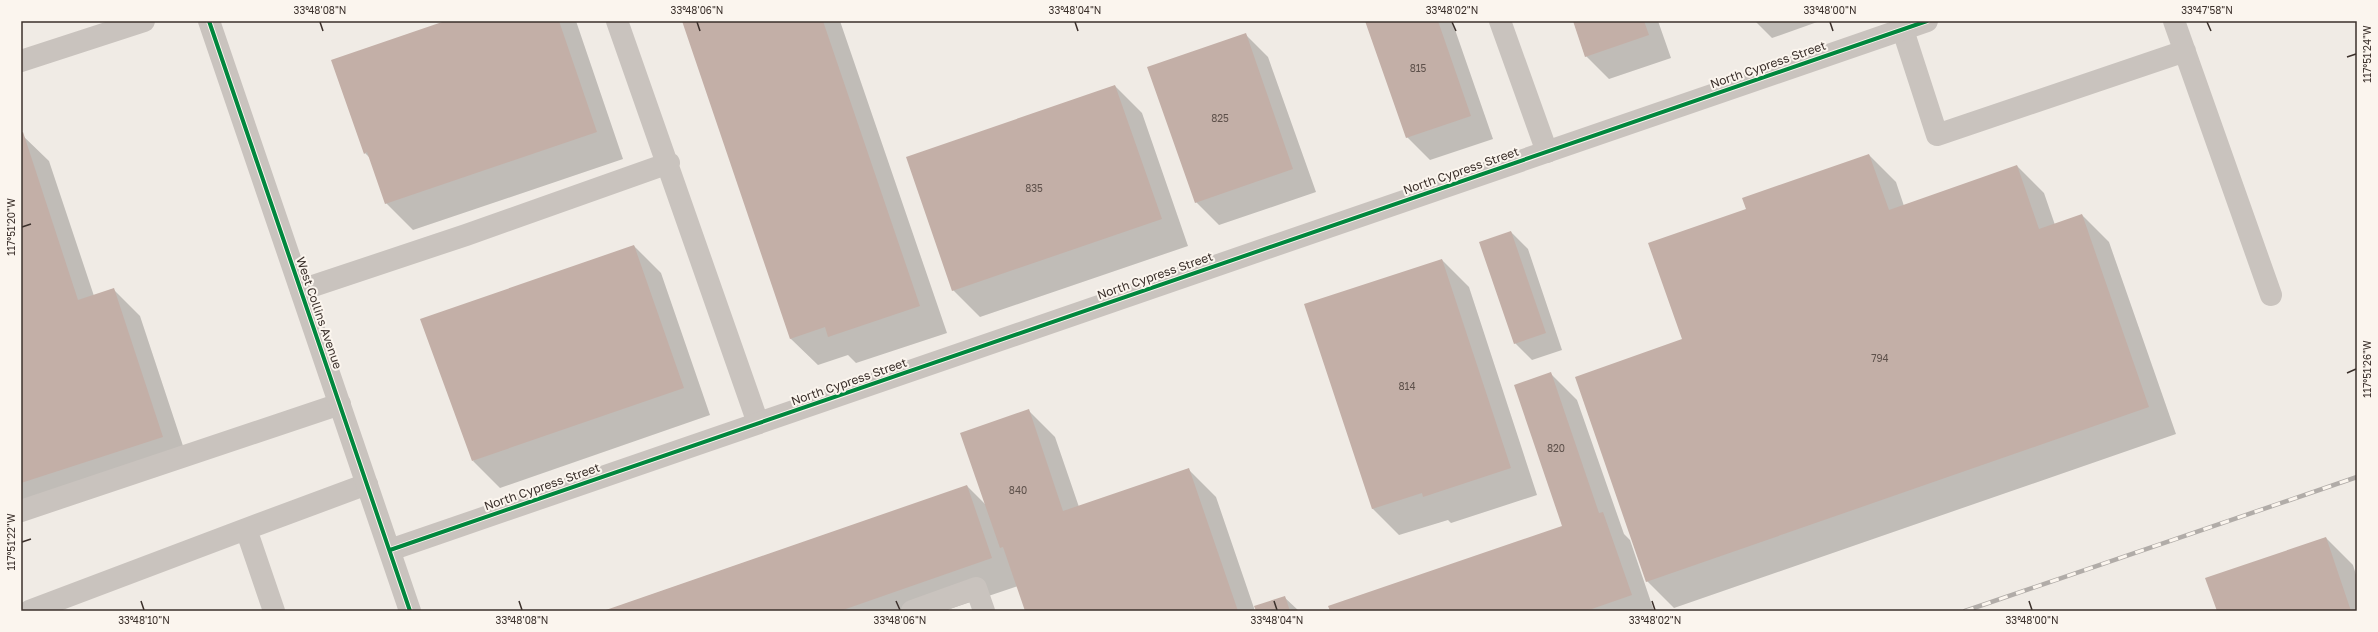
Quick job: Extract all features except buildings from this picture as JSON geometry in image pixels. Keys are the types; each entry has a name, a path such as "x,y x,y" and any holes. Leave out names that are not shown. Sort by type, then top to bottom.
{"street":[{"path":"21,60 144,21"},
{"name":"West Collins Avenue","path":"209,21 410,611"},
{"path":"617,21 669,163 758,423"},
{"path":"1500,21 1547,152"},
{"name":"North Cypress Street","path":"390,550 1547,152 1901,25 1927,21"},
{"path":"2174,21 2271,295"},
{"path":"1901,25 1937,135 2185,51"},
{"path":"301,290 466,235 669,163"},
{"path":"21,511 340,404"},
{"path":"29,611 367,484"},
{"path":"246,530 274,611"},
{"path":"912,611 976,588 984,611"}],"railway":[{"path":"1965,611 2357,477"}],"cycle path":[{"path":"209,21 410,611"},
{"path":"390,550 1927,21"}]}
